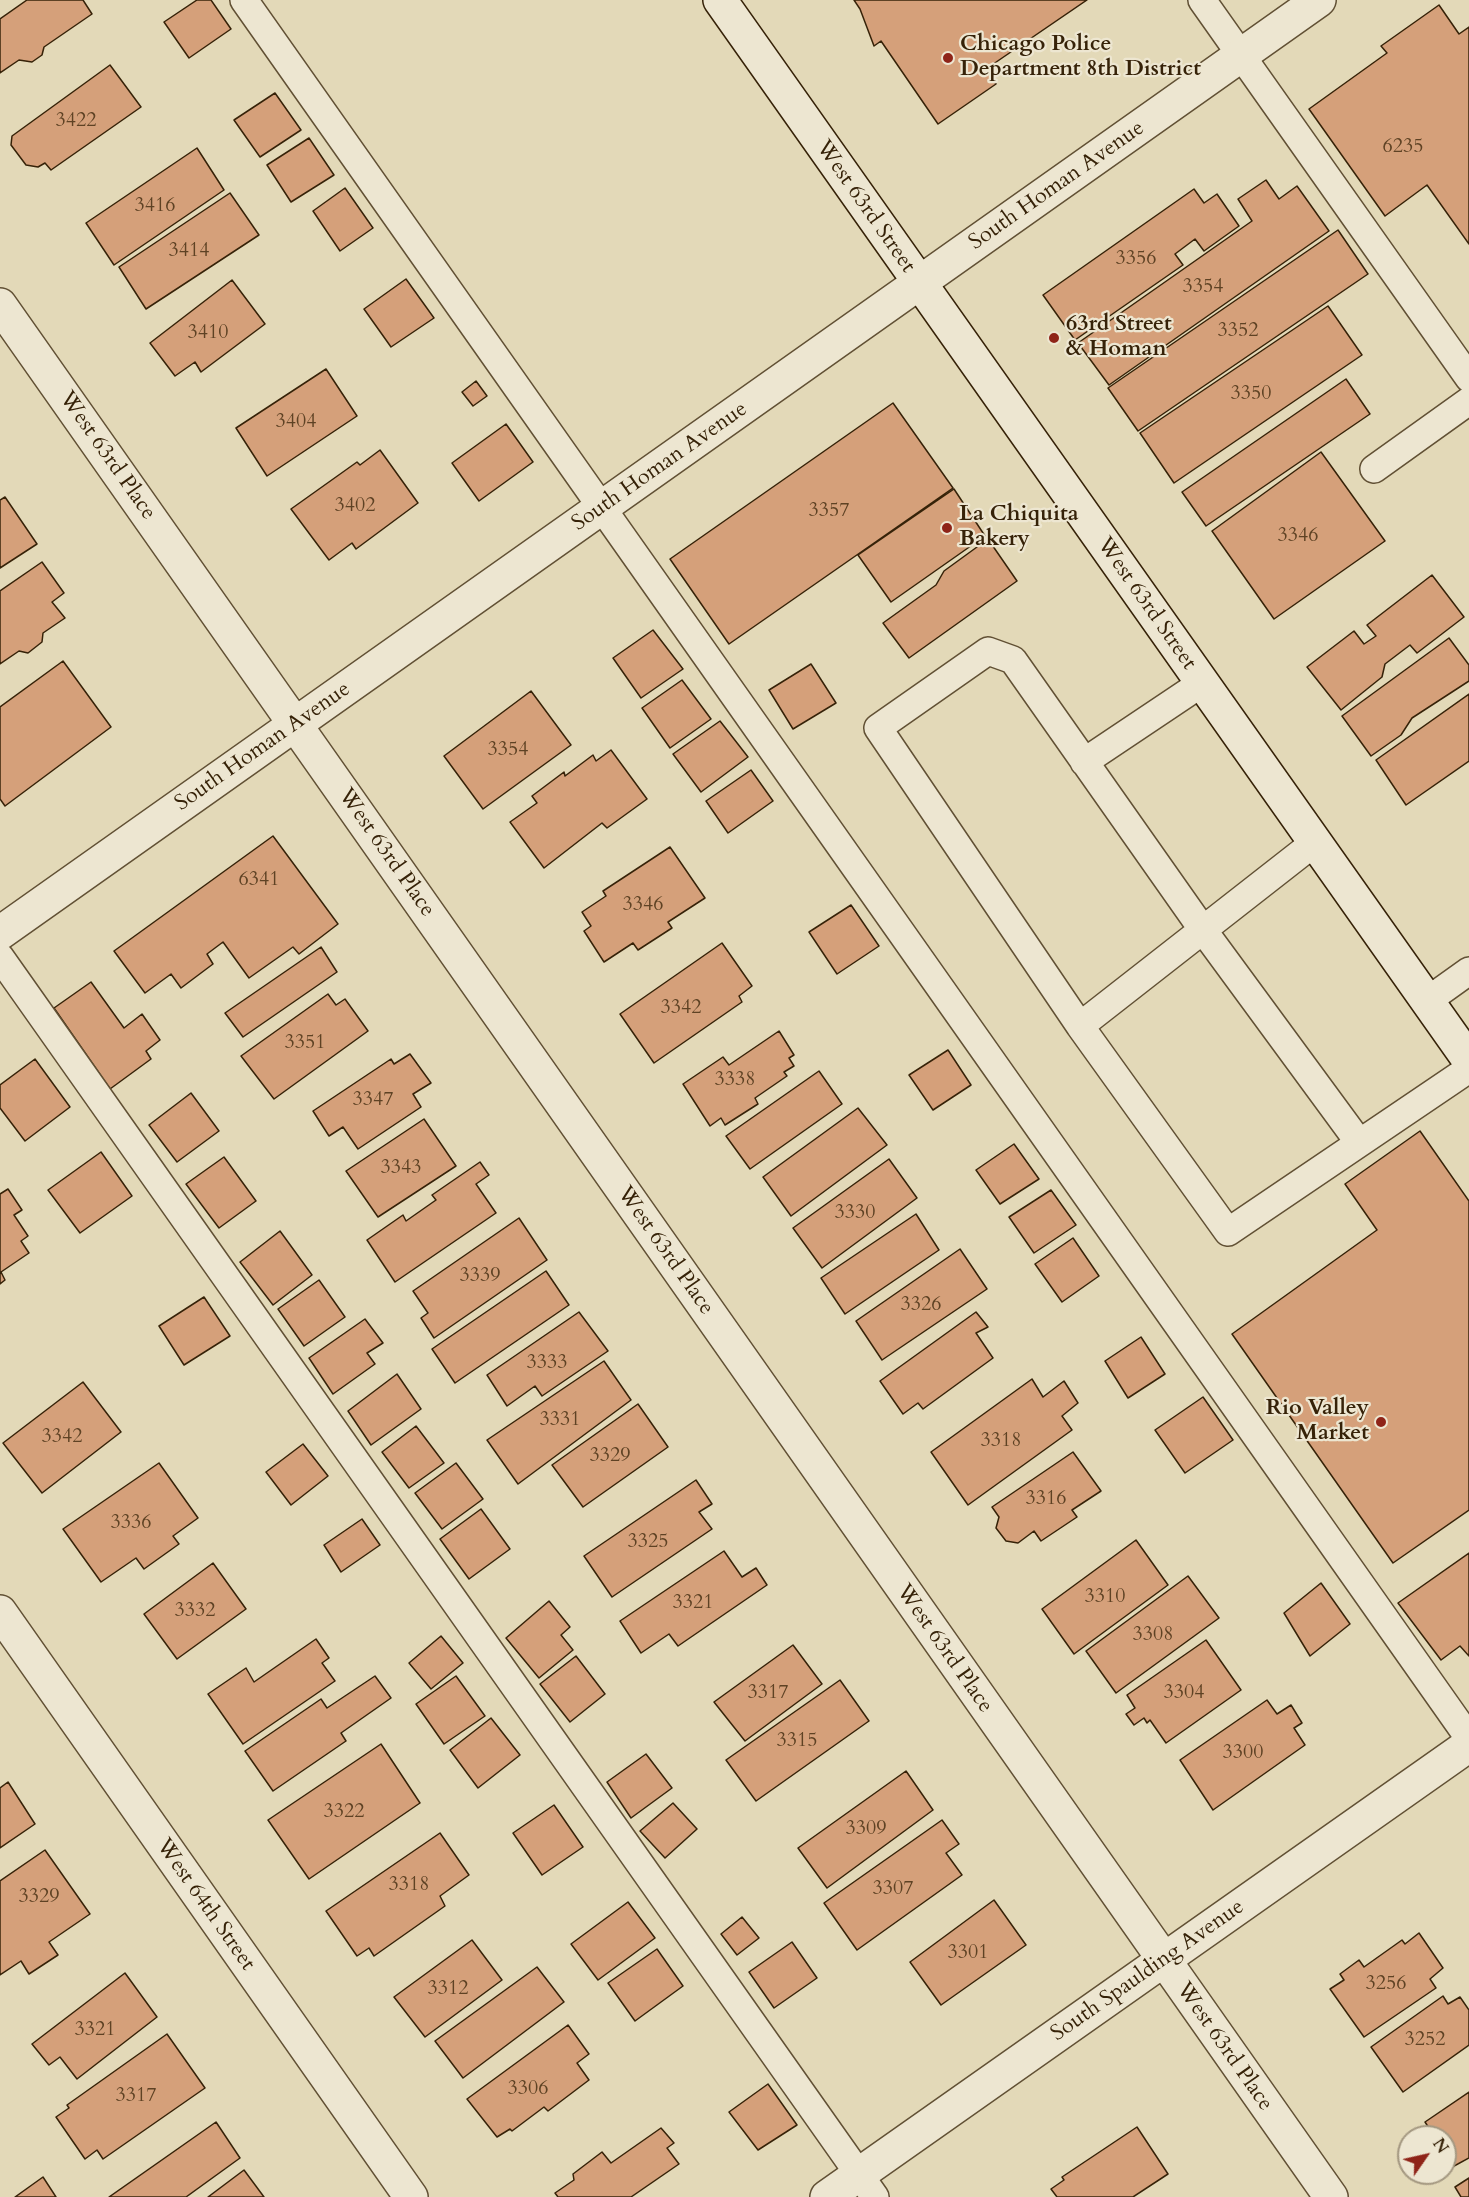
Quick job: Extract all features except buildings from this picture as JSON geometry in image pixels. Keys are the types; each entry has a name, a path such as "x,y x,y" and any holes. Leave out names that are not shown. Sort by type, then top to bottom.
{"street":[{"name":"West 63rd Street","path":"720,0 1469,1060"},
{"name":"South Homan Avenue","path":"0,933 1319,0"},
{"name":"West 63rd Place","path":"0,305 1162,1960 1331,2197"},
{"name":"West 64th Street","path":"0,1612 411,2197"},
{"name":"South Spaulding Avenue","path":"827,2197 867,2186 1162,1960 1469,1745"}],"lane":[{"path":"244,0 1469,1738"},
{"path":"1202,0 1469,378"},
{"path":"1374,469 1469,401"},
{"path":"1358,1141 1203,930 1013,660 988,651 878,728 1080,1026 1228,1232 1358,1141 1469,1069"},
{"path":"1084,762 1202,683"},
{"path":"1080,1026 1314,843"},
{"path":"0,957 867,2186"},
{"path":"1427,1001 1469,971"}],"place":[{"name":"Chicago Police Department 8th District","path":"948,58"},
{"name":"63rd Street & Homan","path":"1054,338"},
{"name":"La Chiquita Bakery","path":"947,528"},
{"name":"Rio Valley Market","path":"1381,1422"}]}
